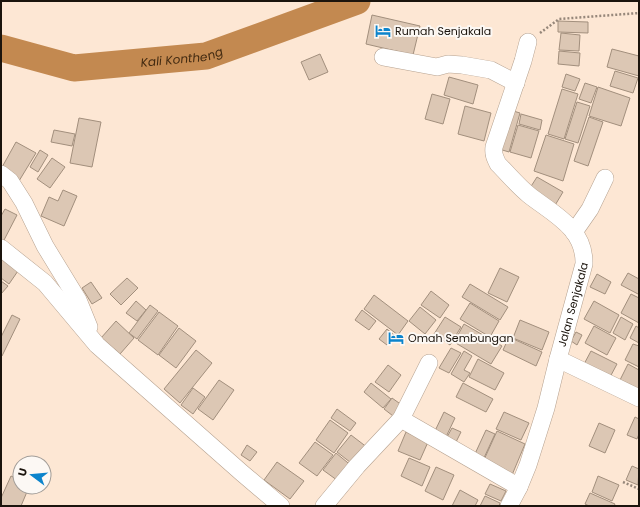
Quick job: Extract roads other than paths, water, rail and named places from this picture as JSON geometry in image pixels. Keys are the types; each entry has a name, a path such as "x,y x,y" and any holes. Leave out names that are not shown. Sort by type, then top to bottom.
{"street":[{"name":"Jalan Senjakala","path":"509,506 528,465 542,422 584,264 582,246 566,222 528,194 498,164 495,159 494,147 516,84 528,42"},
{"path":"383,57 437,67 448,64 491,70 516,84"},
{"path":"1,174 10,181 24,202 45,246 78,300 97,345"},
{"path":"574,232 590,209 605,178"},
{"path":"1,248 45,283 97,345 242,474 282,506"},
{"path":"558,359 639,398"},
{"path":"324,506 401,419 429,363"},
{"path":"401,419 519,487"}],"waterway":[{"name":"Kali Kontheng","path":"1,48 74,68 206,56 357,1"}],"place":[{"name":"Rumah Senjakala","path":"383,31"},
{"name":"Omah Sembungan","path":"396,338"}]}
